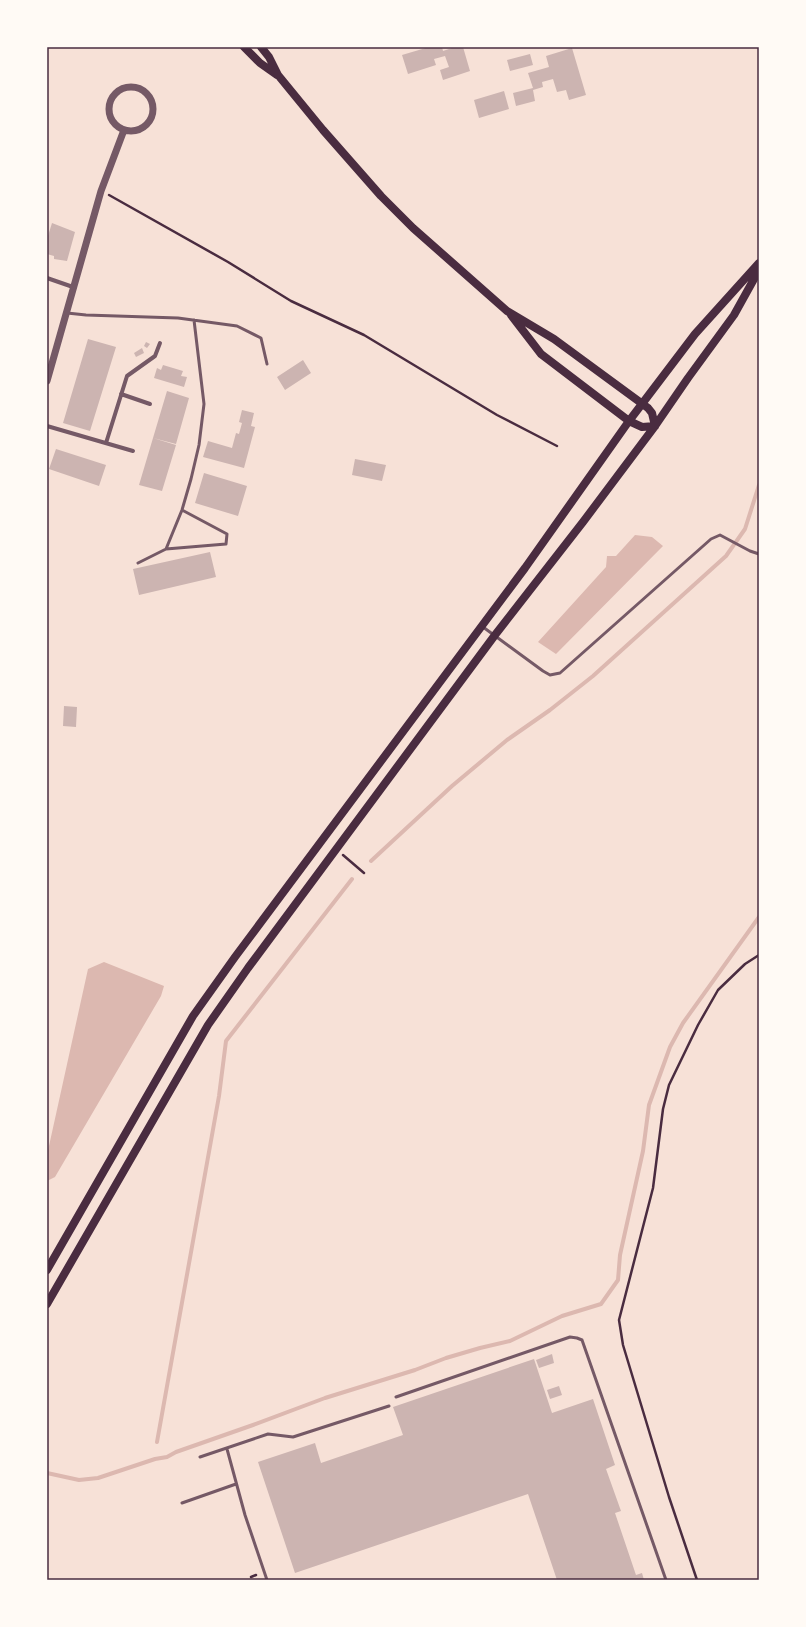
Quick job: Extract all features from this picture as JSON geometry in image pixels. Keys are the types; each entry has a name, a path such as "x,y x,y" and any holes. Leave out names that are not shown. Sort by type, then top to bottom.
{"main road":[{"path":"244,47 260,63 278,75"},
{"path":"261,47 269,57 278,75 323,130 381,196 433,247 507,311 541,354 629,421 642,426 655,426"},
{"path":"47,1270 193,1016 482,626 629,421 695,334 759,263"},
{"path":"47,1304 208,1025 252,962 496,635 655,426 734,315 759,270"},
{"path":"507,311 554,338 642,404 652,413 655,426"}],"street":[{"path":"131,87 145,91 153,103 152,118 142,128 135,131 124,130 115,124 111,118 109,111 113,97 118,91 131,87"},
{"path":"47,381 101,191 124,130"},
{"path":"47,278 73,288"},
{"path":"106,443 127,376 155,356 160,343"},
{"path":"121,394 150,404"},
{"path":"47,426 134,452"}],"lane":[{"path":"66,312 86,315 178,318 236,326 261,338 267,364"},
{"path":"166,549 182,510 199,445 204,404 194,320"},
{"path":"138,563 166,549 226,544 227,534 182,510"},
{"path":"482,626 543,671 550,675 560,673 711,539 720,535 759,554"},
{"path":"396,1397 570,1337 582,1340 666,1580"},
{"path":"200,1457 268,1434 293,1437 389,1406"},
{"path":"227,1449 236,1484 267,1580"},
{"path":"182,1503 236,1484"}],"path":[{"path":"101,191 228,262 291,301 364,334 497,414 557,446"},
{"path":"336,850 364,873"},
{"path":"697,1580 669,1496 623,1344 619,1320 653,1188 663,1109 669,1085 698,1025 718,990 745,964 759,955"},
{"path":"251,1577 256,1575"}],"shaded area":[{"path":"635,535 652,537 663,546 556,654 538,642 606,567 607,556 616,556"},
{"path":"104,962 164,986 161,996 55,1177 47,1181 47,1155 88,969"}],"building":[{"path":"429,47 442,47 443,51 455,47 463,47 470,71 443,80 440,70 449,67 445,56 434,59 436,65 408,74 402,55"},
{"path":"572,48 586,95 569,100 566,90 557,92 553,79 542,82 543,87 533,90 535,101 516,106 513,93 533,88 528,73 549,67 546,56"},
{"path":"530,54 533,65 510,71 507,60"},
{"path":"504,91 509,109 479,118 474,100"},
{"path":"52,223 75,232 67,261 54,259 54,256 47,254 47,239"},
{"path":"88,339 116,347 90,431 63,423"},
{"path":"146,342 150,344 147,348 144,346"},
{"path":"142,348 144,353 136,357 134,353"},
{"path":"303,360 311,373 285,390 277,377"},
{"path":"163,365 183,371 181,376 187,377 184,387 154,378 157,368 161,370"},
{"path":"167,391 189,398 176,444 153,438"},
{"path":"242,410 254,413 251,426 255,427 244,468 203,457 208,441 232,448 236,433 239,434 242,423 239,422"},
{"path":"153,438 176,445 162,491 139,485"},
{"path":"56,449 106,465 99,486 49,469"},
{"path":"355,459 386,465 382,481 352,475"},
{"path":"204,473 247,486 238,516 195,503"},
{"path":"210,552 216,577 139,595 133,569"},
{"path":"64,706 77,707 76,727 63,726"},
{"path":"552,1354 554,1363 539,1368 536,1360"},
{"path":"534,1359 552,1413 593,1399 615,1465 606,1469 621,1511 615,1513 636,1575 642,1573 644,1580 557,1580 528,1494 295,1573 258,1462 315,1443 321,1463 403,1435 393,1407"},
{"path":"559,1386 562,1395 550,1399 547,1390"}],"waterway":[{"path":"371,861 452,786 507,740 550,710 593,676 726,556 745,529 759,485"},
{"path":"157,1442 219,1096 226,1041 352,879"},
{"path":"47,1473 79,1480 98,1478 155,1459 167,1457 176,1452 325,1398 415,1370 446,1358 510,1341 562,1316 601,1304 618,1280 620,1255 643,1151 649,1105 670,1047 683,1023 759,917"}]}
